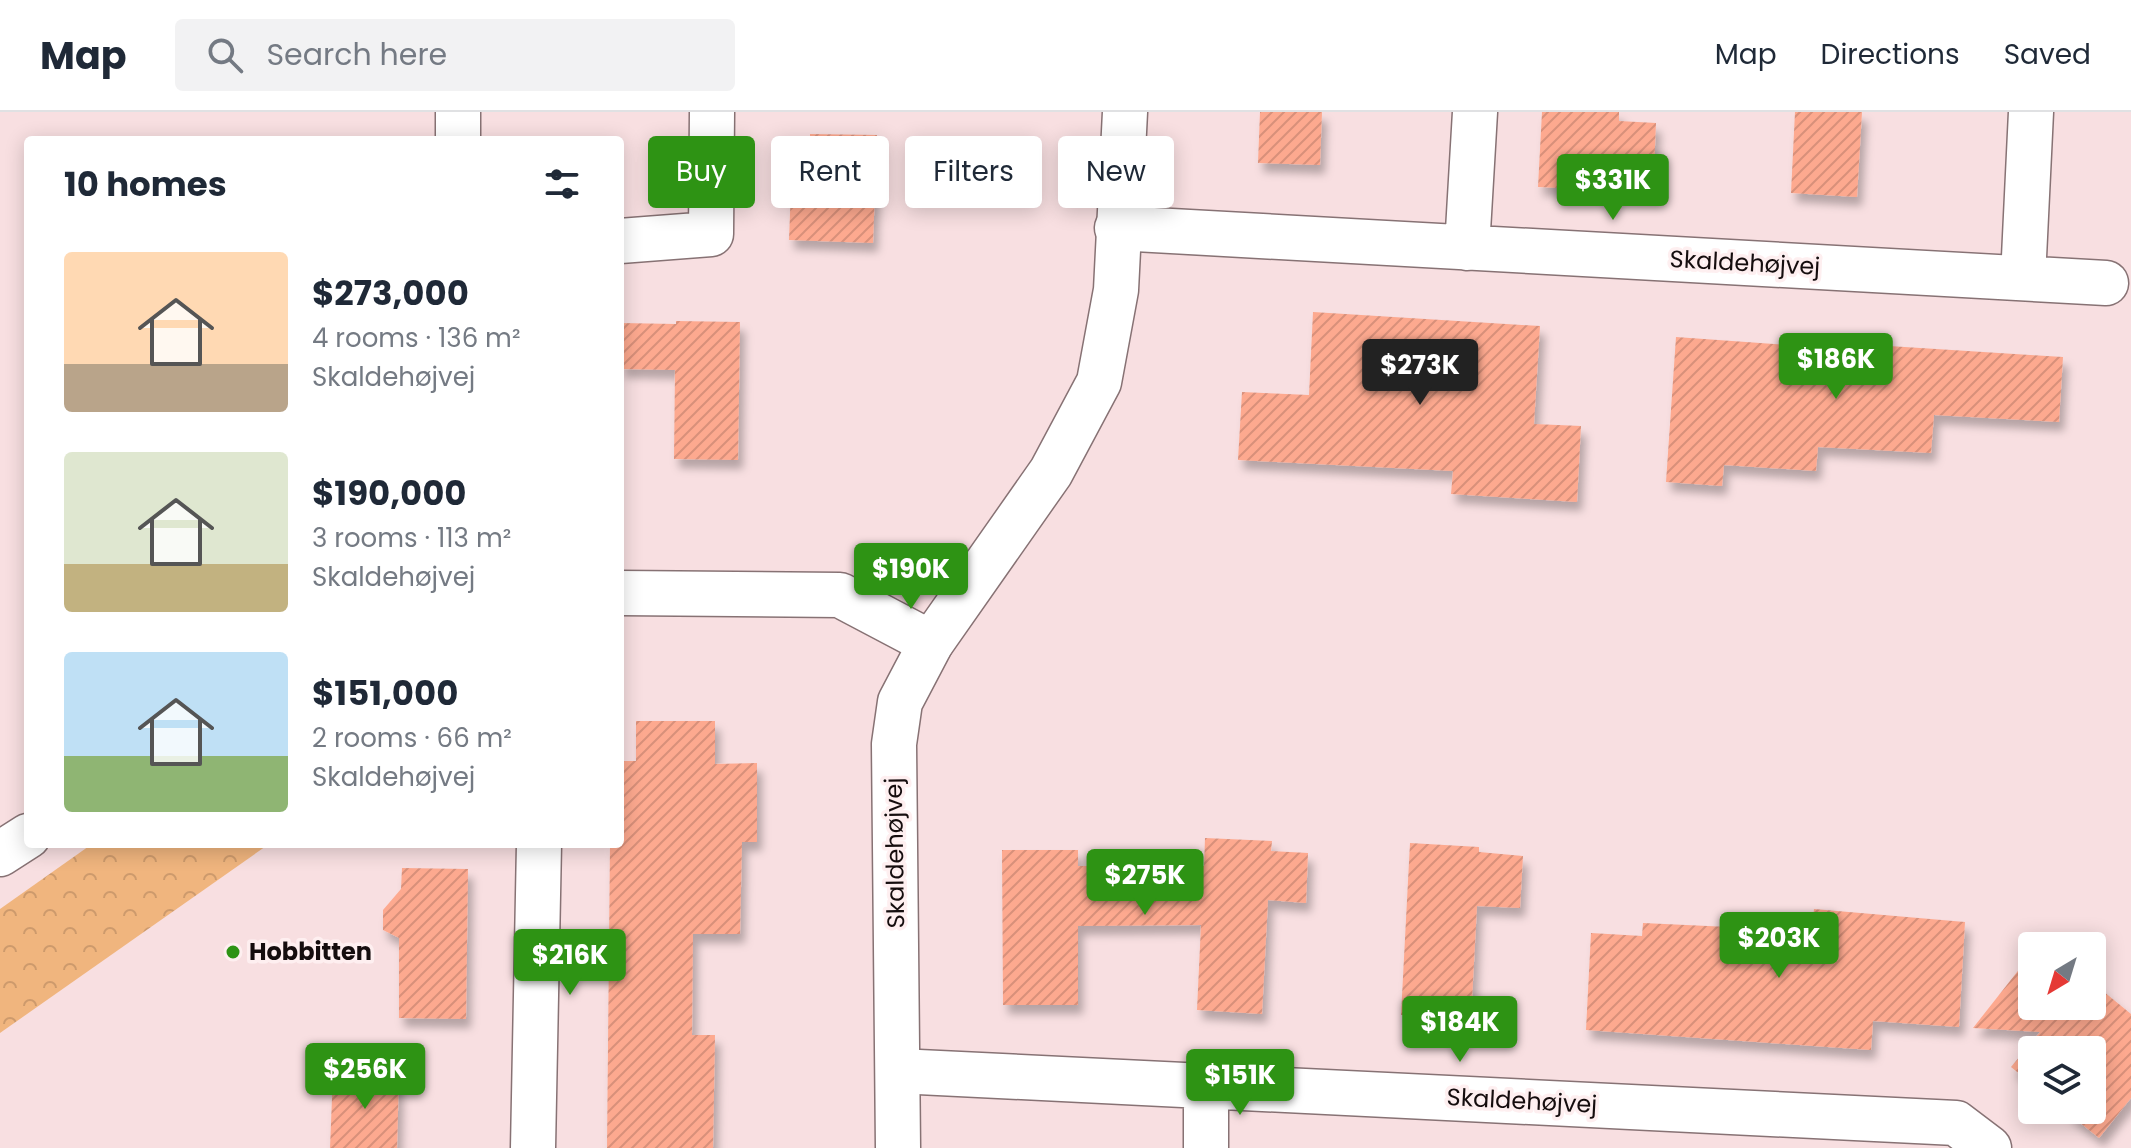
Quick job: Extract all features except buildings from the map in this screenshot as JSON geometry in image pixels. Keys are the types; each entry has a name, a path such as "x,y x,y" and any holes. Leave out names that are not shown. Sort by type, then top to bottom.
{"street":[{"path":"458,112 458,136"},
{"path":"624,241 711,234 712,112"},
{"name":"Skaldehøjvej","path":"898,1148 894,744 900,702 931,643 1051,472 1099,382 1116,290 1125,112"},
{"path":"1467,248 1475,112"},
{"path":"2023,278 2031,112"},
{"name":"Skaldehøjvej","path":"1117,228 2106,283"},
{"path":"624,593 840,595 931,643"},
{"path":"0,854 24,839"},
{"path":"533,1148 539,848"},
{"name":"Skaldehøjvej","path":"898,1071 1206,1086 1838,1133 1956,1123 1989,1148"},
{"path":"1206,1086 1206,1148"}],"green space":[{"path":"86,848 263,848 0,1033 0,909"}],"place":[{"name":"Hobbitten","path":"233,952"}]}
